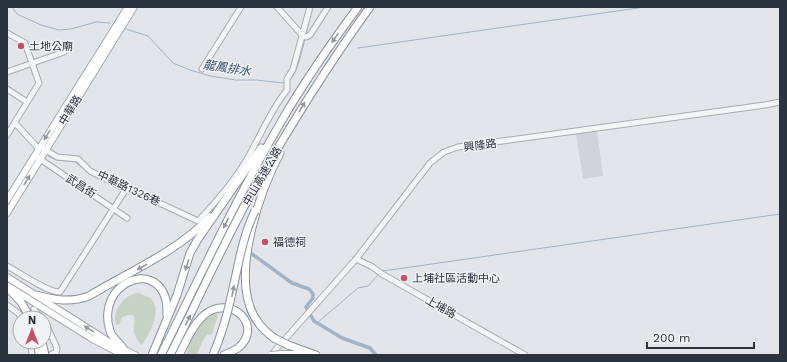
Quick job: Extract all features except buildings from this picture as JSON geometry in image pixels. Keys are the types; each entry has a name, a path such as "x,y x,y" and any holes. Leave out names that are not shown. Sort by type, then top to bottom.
{"highway":[{"name":"中山高速公路","path":"161,355 233,208 285,116 330,45 358,7"},
{"name":"中山高速公路","path":"170,355 247,202 332,61 370,7"},
{"path":"152,354 177,295 190,253 198,239 256,158 271,133 285,116"},
{"path":"213,355 231,298 251,219 270,173 291,132 292,126"},
{"path":"36,295 57,301 79,299 89,296 145,265 178,244 204,223 234,188"},
{"path":"255,211 246,266 250,308 257,321 265,331 274,338 288,345 316,355"},
{"path":"123,352 110,333 108,308 114,294 125,283 139,279 152,282 158,286 166,300 168,318"},
{"path":"7,286 27,310"},
{"path":"21,302 26,310"},
{"path":"179,355 198,321 212,310 224,307 234,309 241,314 246,320 247,328 246,336 238,348 224,355"}],"main road":[{"name":"中華路","path":"7,213 41,148 128,7"},
{"name":"中華路","path":"41,148 134,7"},
{"name":"中華路","path":"7,200 37,157"},
{"path":"7,273 34,291 36,295"},
{"path":"7,277 123,352"},
{"path":"7,286 90,338 123,352 135,355"},
{"path":"271,355 319,355"}],"street":[{"path":"202,69 241,7"},
{"path":"277,7 303,36"},
{"path":"303,36 310,7"},
{"path":"303,36 306,37 310,35 328,7"},
{"path":"7,33 25,43 39,83 8,132"},
{"name":"中華路1326巷","path":"41,148 57,157 78,159 90,171 124,191 138,193 198,221 225,192 238,173 282,96 287,90 287,79 293,69 303,36"},
{"path":"7,72 64,52"},
{"path":"7,89 27,102"},
{"name":"興隆路","path":"271,355 356,259 430,163 444,152 453,149 780,102"},
{"path":"15,122 41,148"},
{"name":"武昌街","path":"37,157 127,218"},
{"path":"7,266 54,292 60,292 124,191"},
{"name":"上埔路","path":"356,259 526,355"},
{"path":"49,354 56,353 57,348 52,338"}],"shaded area":[{"path":"597,131 603,176 583,179 576,134"}],"green space":[{"path":"138,293 151,298 156,310 151,329 147,338 141,345 134,332 133,315 122,317 119,325 116,325 115,319 120,304 128,297"},
{"path":"216,313 218,316 211,335 208,334 204,339 197,355 187,355 187,351 193,336 199,327 206,319"}],"waterway":[{"name":"龍鳳排水","path":"12,7 17,14 41,25 59,30 71,29 96,22 110,23"},
{"path":"358,48 645,7"},
{"path":"306,34 310,17"},
{"name":"龍鳳排水","path":"126,29 148,36 173,63 190,70 210,76 236,80 284,82"},
{"name":"龍鳳排水","path":"289,80 297,67 305,39"},
{"path":"48,156 57,160 75,162 87,171"},
{"path":"97,177 122,191"},
{"path":"127,192 139,196"},
{"path":"383,271 780,214"},
{"path":"252,254 292,283 309,289 313,294 313,298 306,307 314,321 342,338 370,348 376,355"},
{"path":"317,323 358,288 368,286 379,274"}],"place":[{"name":"土地公廟","path":"21,46"},
{"name":"福德祠","path":"265,242"},
{"name":"上埔社區活動中心","path":"404,278"}]}
